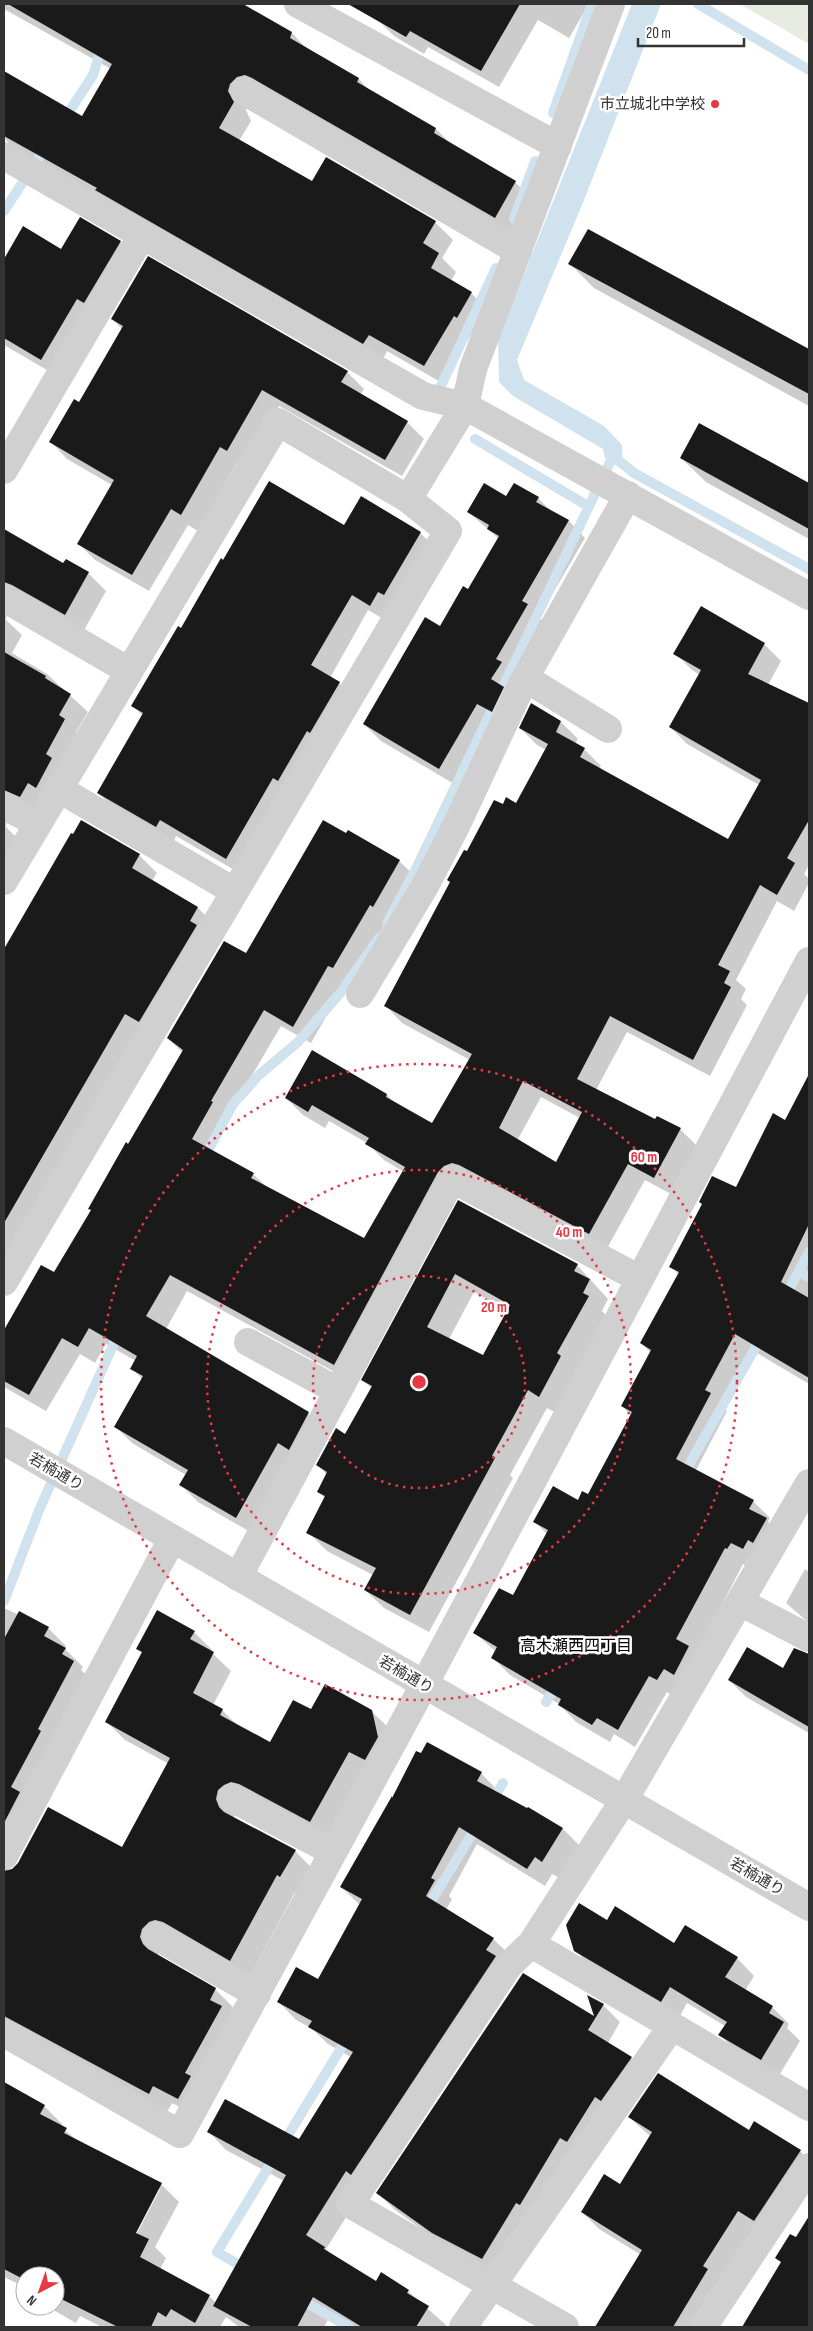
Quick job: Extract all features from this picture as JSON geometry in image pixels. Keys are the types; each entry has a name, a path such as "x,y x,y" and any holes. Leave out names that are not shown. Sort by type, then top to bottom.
{"street":[{"path":"298,4 558,146"},
{"path":"408,499 465,406 473,369 612,4"},
{"path":"244,91 518,252"},
{"path":"22,166 423,396 465,406 809,596"},
{"path":"4,470 142,236"},
{"path":"4,881 278,422 408,499 448,530 4,1282"},
{"path":"360,994 425,886 457,824 525,678 623,492"},
{"path":"4,598 129,672"},
{"path":"525,678 608,729"},
{"path":"59,789 234,892"},
{"path":"4,806 38,824"},
{"path":"4,2033 180,2134 424,1685 809,961"},
{"path":"238,1577 452,1179 640,1278"},
{"path":"248,1342 338,1391"},
{"name":"若楠通り","path":"4,1442 809,1907"},
{"path":"566,2327 350,2204 509,1965 531,1944 624,1800 809,1483"},
{"path":"4,1856 172,1539"},
{"path":"740,1602 809,1638"},
{"path":"232,1798 333,1852"},
{"path":"156,1936 256,1994"},
{"path":"531,1944 809,2107"},
{"path":"463,2327 672,2026"},
{"path":"703,2327 809,2167"}],"shaded area":[{"path":"740,4 809,4 809,44"}],"water":[{"path":"632,4 661,4 582,205 517,360 524,380 604,426 622,445 623,470 605,458 603,449 513,396 499,382 498,339"}],"building":[{"path":"8,4 243,4 292,32 290,38 359,78 357,82 436,128 434,133 516,181 495,218 252,78 245,75 237,77 230,84 228,91 234,102 219,128 312,181 326,157 436,221 423,243 439,253 431,268 472,292 457,318 454,316 424,366 369,335 363,344 95,190 97,188 4,136 4,71 82,116 112,64"},
{"path":"348,4 520,4 481,71 410,31 406,37"},
{"path":"80,217 121,241 84,303 77,299 41,360 4,338 4,259 23,226 61,249"},
{"path":"588,229 809,349 809,394 568,264"},
{"path":"148,256 348,371 341,382 408,421 385,460 262,390 227,451 220,447 181,515 171,509 132,575 77,544 114,480 49,442 74,399 79,402 123,326 111,319"},
{"path":"699,423 809,483 809,529 680,458"},
{"path":"269,481 344,525 361,496 421,532 384,595 378,592 370,606 352,595 311,665 340,682 310,733 307,731 278,781 273,778 226,859 160,820 156,827 97,793 143,713 131,706 178,626 181,628 221,558 223,560"},
{"path":"484,483 506,496 514,483 539,497 536,502 569,520 522,601 528,604 496,659 502,662 491,679 504,687 492,712 477,704 439,769 363,724 425,617 440,626 463,586 468,589 499,536 487,529 489,525 467,512"},
{"path":"4,529 63,563 66,559 89,572 65,615 4,582"},
{"path":"701,606 765,643 748,674 809,703 809,820 787,858 795,863 777,895 760,885 718,965 730,971 724,983 731,987 693,1060 610,1016 577,1079 655,1119 657,1116 681,1128 654,1178 628,1164 589,1234 459,1165 452,1163 444,1166 438,1172 334,1365 170,1275 146,1316 309,1412 289,1450 278,1443 236,1518 179,1485 188,1470 114,1427 143,1376 130,1369 137,1356 89,1328 78,1347 62,1338 29,1395 4,1381 4,1330 41,1265 54,1272 91,1210 88,1209 126,1142 128,1144 183,1050 167,1038 224,941 246,953 323,820 346,833 348,830 400,860 373,907 370,905 333,968 328,966 293,1027 264,1010 211,1101 213,1102 192,1139 254,1173 251,1178 364,1238 405,1167 365,1144 369,1138 312,1105 308,1112 285,1098 312,1050 387,1094 386,1097 432,1123 472,1054 384,1006 450,882 447,880 464,850 467,851 494,800 503,804 506,797 516,803 548,744 519,728 531,703 561,721 556,732 585,748 580,757 728,839 761,780 669,727 701,670 673,654","holes":["523,1081 582,1112 556,1162 499,1128"]},
{"path":"4,652 46,676 45,678 71,694 59,715 65,719 46,754 52,758 36,788 28,783 20,797 4,790"},
{"path":"81,820 140,854 132,868 198,907 190,921 197,925 139,1022 125,1014 4,1223 4,949 71,833 73,834"},
{"path":"809,1074 809,1224 781,1282 809,1298 809,1378 735,1334 705,1390 711,1393 676,1459 754,1500 749,1509 767,1518 753,1543 748,1540 743,1549 731,1543 727,1549 725,1548 676,1639 689,1646 674,1675 664,1669 657,1680 649,1676 618,1730 597,1718 592,1725 558,1705 561,1699 491,1658 497,1647 473,1633 499,1588 513,1595 548,1530 533,1522 553,1486 578,1500 582,1491 588,1494 632,1412 621,1406 651,1350 640,1343 679,1272 669,1267 702,1204 699,1202 712,1176 736,1187 773,1113 785,1120"},
{"path":"458,1200 578,1264 574,1271 590,1279 583,1293 589,1296 557,1353 561,1356 539,1397 528,1390 492,1456 495,1458 410,1615 364,1590 376,1568 306,1533 325,1496 317,1492 327,1472 316,1465 336,1428 345,1434 372,1386 361,1380","holes":["455,1274 510,1305 483,1355 427,1327"]},
{"path":"157,1610 195,1631 190,1639 214,1652 193,1693 223,1709 220,1715 270,1742 293,1700 311,1709 325,1684 372,1710 378,1737 365,1760 349,1752 310,1822 239,1784 231,1782 218,1790 216,1799 219,1807 224,1812 296,1850 280,1877 277,1875 230,1961 163,1922 155,1920 149,1922 142,1929 140,1937 148,1949 216,1988 210,2000 222,2006 185,2073 191,2076 178,2099 153,2086 149,2094 4,2016 4,1871 12,1869 18,1863 48,1807 122,1847 170,1758 105,1722 142,1652 136,1649"},
{"path":"19,1611 49,1627 44,1636 66,1648 62,1654 74,1661 38,1729 41,1731 11,1787 20,1792 4,1823 4,1639"},
{"path":"747,1647 783,1668 794,1648 809,1654 809,1727 728,1680"},
{"path":"427,1742 482,1772 477,1781 528,1807 563,1828 542,1862 535,1857 527,1869 459,1827 431,1878 435,1880 426,1896 494,1938 486,1950 496,1956 351,2175 346,2171 306,2235 325,2247 324,2249 376,2281 381,2272 409,2290 407,2293 429,2306 416,2327 362,2327 313,2297 297,2327 252,2327 213,2306 286,2175 207,2132 225,2099 299,2139 353,2052 308,2027 312,2021 277,2002 296,1967 318,1979 362,1899 340,1887 392,1796 392,1798 416,1751 421,1753"},
{"path":"579,1903 607,1920 615,1906 674,1943 685,1925 738,1957 725,1977 773,2006 769,2013 784,2022 761,2060 718,2035 727,2022 670,1987 661,2002 574,1951 566,1925"},
{"path":"523,1973 594,2016 587,1995 604,2004 588,2030 632,2057 601,2101 595,2097 567,2142 560,2138 520,2205 516,2203 482,2259 432,2233 376,2193"},
{"path":"658,2073 749,2130 754,2121 801,2150 754,2221 738,2211 703,2266 708,2269 673,2327 595,2327 642,2250 581,2212 604,2174 620,2184 652,2132 628,2117"},
{"path":"4,2082 45,2105 40,2114 67,2128 64,2133 162,2183 136,2233 149,2239 140,2257 210,2295 195,2323 171,2309 166,2317 158,2312 151,2327 118,2327 65,2301 65,2266 15,2266 15,2275 4,2269"},
{"path":"809,2216 809,2327 742,2327 781,2262 775,2258 790,2234 796,2237"}],"waterway":[{"path":"553,113 592,4"},
{"path":"698,4 809,70"},
{"path":"63,121 93,75 103,43"},
{"path":"4,211 47,145"},
{"path":"514,219 535,161"},
{"path":"440,388 496,268"},
{"path":"475,439 588,506"},
{"path":"387,923 416,869 613,456 610,450"},
{"path":"613,456 634,473 809,569"},
{"path":"203,1160 233,1104 259,1075 298,1042 341,992 379,938"},
{"path":"785,1297 809,1252"},
{"path":"799,1272 809,1277"},
{"path":"4,1601 40,1508 119,1332"},
{"path":"682,1477 762,1336"},
{"path":"546,1702 558,1683"},
{"path":"491,1803 503,1783"},
{"path":"426,1910 478,1824"},
{"path":"248,2270 217,2252 349,2035"},
{"path":"298,2298 349,2327"}],"place":[{"name":"市立城北中学校","path":"715,104"}],"district":[{"name":"高木瀬西四丁目","path":"576,1646"}]}
